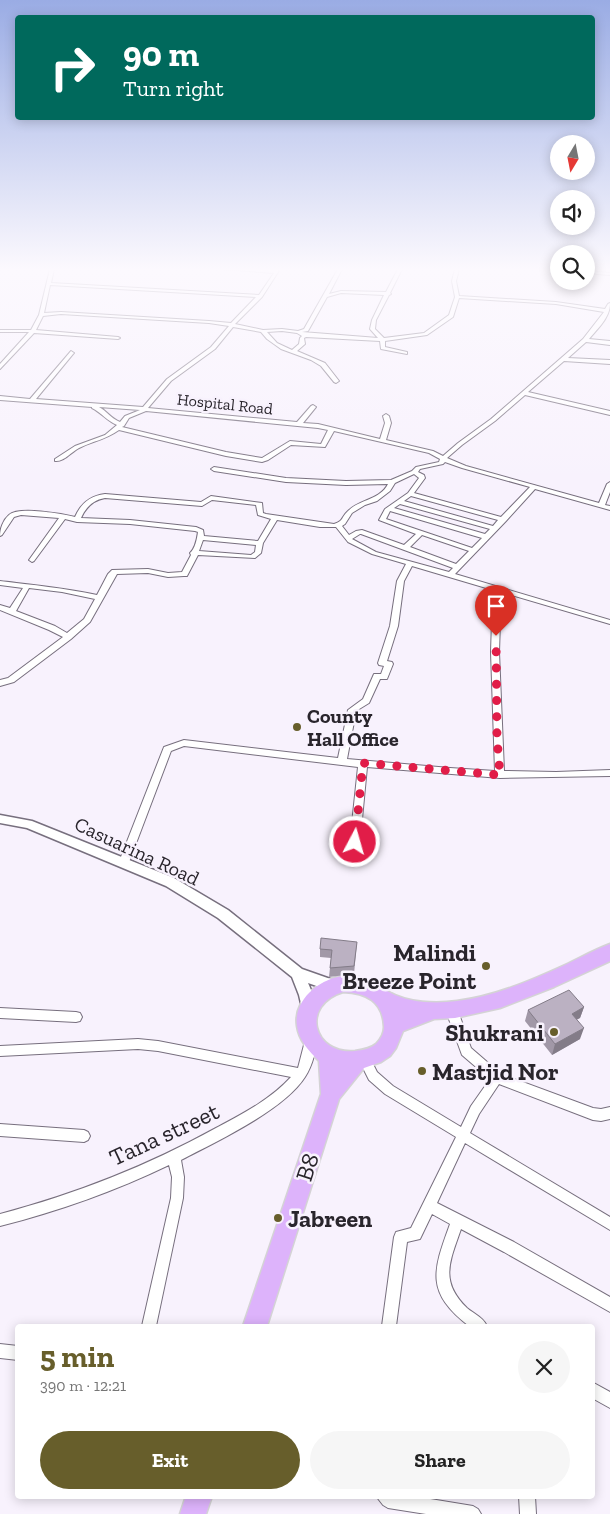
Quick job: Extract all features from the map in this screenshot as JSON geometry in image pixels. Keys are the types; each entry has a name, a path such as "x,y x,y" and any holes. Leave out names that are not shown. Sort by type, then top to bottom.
{"highway":[{"path":"383,998 392,1011 394,1026 390,1040 380,1052 361,1061 343,1062 329,1057 311,1041 306,1019 308,1008 318,994 334,986 347,983 360,985 372,990 383,998 408,1007 432,1011 452,1011 521,992 608,956"},
{"path":"394,1026 432,1011"},
{"path":"329,1057 331,1094"},
{"path":"331,1094 361,1061"},
{"name":"B8","path":"256,1324 331,1094"},
{"path":"193,1514 198,1499"}],"street":[{"path":"0,367 25,340"},
{"path":"57,460 77,447 107,436 120,426 127,417 148,410 169,380 213,348 220,340"},
{"path":"269,340 293,352 322,363 336,381"},
{"path":"293,352 302,344 302,340"},
{"path":"378,340 383,340 383,348 405,353"},
{"path":"214,469 286,480 346,483 392,482 424,466 441,463 444,458 493,420 585,340 610,343"},
{"path":"32,400 71,353"},
{"path":"563,359 610,362"},
{"path":"523,393 610,413"},
{"name":"Hospital Road","path":"0,398 148,410 332,429 431,452 452,463 533,488 610,508"},
{"path":"87,405 103,411 106,418 120,426 226,454 262,460 290,443 323,446 332,429"},
{"path":"298,425 313,407"},
{"path":"383,440 388,423 386,416"},
{"path":"414,472 422,478 410,494 387,510 382,520 473,550"},
{"path":"77,520 84,505 94,497 105,496 202,504 210,498 260,504 260,514 275,518 320,525 338,525 346,520 350,512 366,502 375,500 388,490 392,482"},
{"path":"601,506 610,484"},
{"path":"450,575 533,488"},
{"path":"410,494 504,520"},
{"path":"399,502 495,528"},
{"path":"391,509 487,537"},
{"path":"0,534 12,516 16,514 63,516 77,520 130,522 201,531 201,538 193,553 192,562 184,574 168,575 148,571 116,572 112,574 87,620 68,637 11,680 0,683"},
{"path":"32,560 63,516"},
{"path":"193,553 252,557 258,553 260,543 275,518"},
{"path":"338,525 348,540 374,552 610,622"},
{"path":"348,540 358,532 362,532 458,567"},
{"path":"406,548 421,533"},
{"path":"201,538 260,543"},
{"path":"342,761 352,710 366,701 377,676 384,677 389,664 382,663 396,616 399,584 404,570 410,563"},
{"path":"0,583 99,598"},
{"path":"12,611 28,586"},
{"path":"497,588 495,652 500,775"},
{"path":"0,607 60,631 68,637"},
{"path":"124,862 167,749 184,743 342,761 500,775 610,773"},
{"path":"354,862 363,763"},
{"name":"Casuarina Road","path":"0,819 28,824 170,882 223,914 297,973"},
{"path":"297,973 334,986"},
{"path":"297,973 306,995 308,1008"},
{"path":"452,1011 466,1051 497,1078 593,1114 610,1113"},
{"path":"0,1013 76,1017"},
{"name":"Tana street","path":"0,1220 66,1200 174,1156 263,1108 277,1098 301,1074 311,1041"},
{"path":"0,1051 152,1045 301,1074"},
{"path":"361,1061 373,1076 389,1090 610,1224"},
{"path":"389,1324 401,1237 415,1234 475,1110 497,1078"},
{"path":"0,1130 84,1136"},
{"path":"149,1324 177,1198 178,1177 174,1156"},
{"path":"429,1206 509,1247 610,1305"},
{"path":"458,1222 442,1266 443,1281 451,1303 477,1324"},
{"path":"0,1352 15,1353"},
{"path":"595,1391 610,1401"},
{"path":"387,1499 473,1514"},
{"path":"527,1499 528,1514"}],"building":[{"path":"321,938 357,942 354,966 330,968 332,950 320,949"},
{"name":"Shukrani","path":"569,990 584,1007 572,1014 584,1028 555,1044 528,1010"}],"place":[{"name":"County Hall Office","path":"297,727"},
{"name":"Malindi Breeze Point","path":"486,966"},
{"name":"Shukrani","path":"554,1032"},
{"name":"Mastjid Nor","path":"422,1071"},
{"name":"Jabreen","path":"278,1218"}],"route":[{"path":"355,842 363,763 500,775 497,738 496,636"}]}
